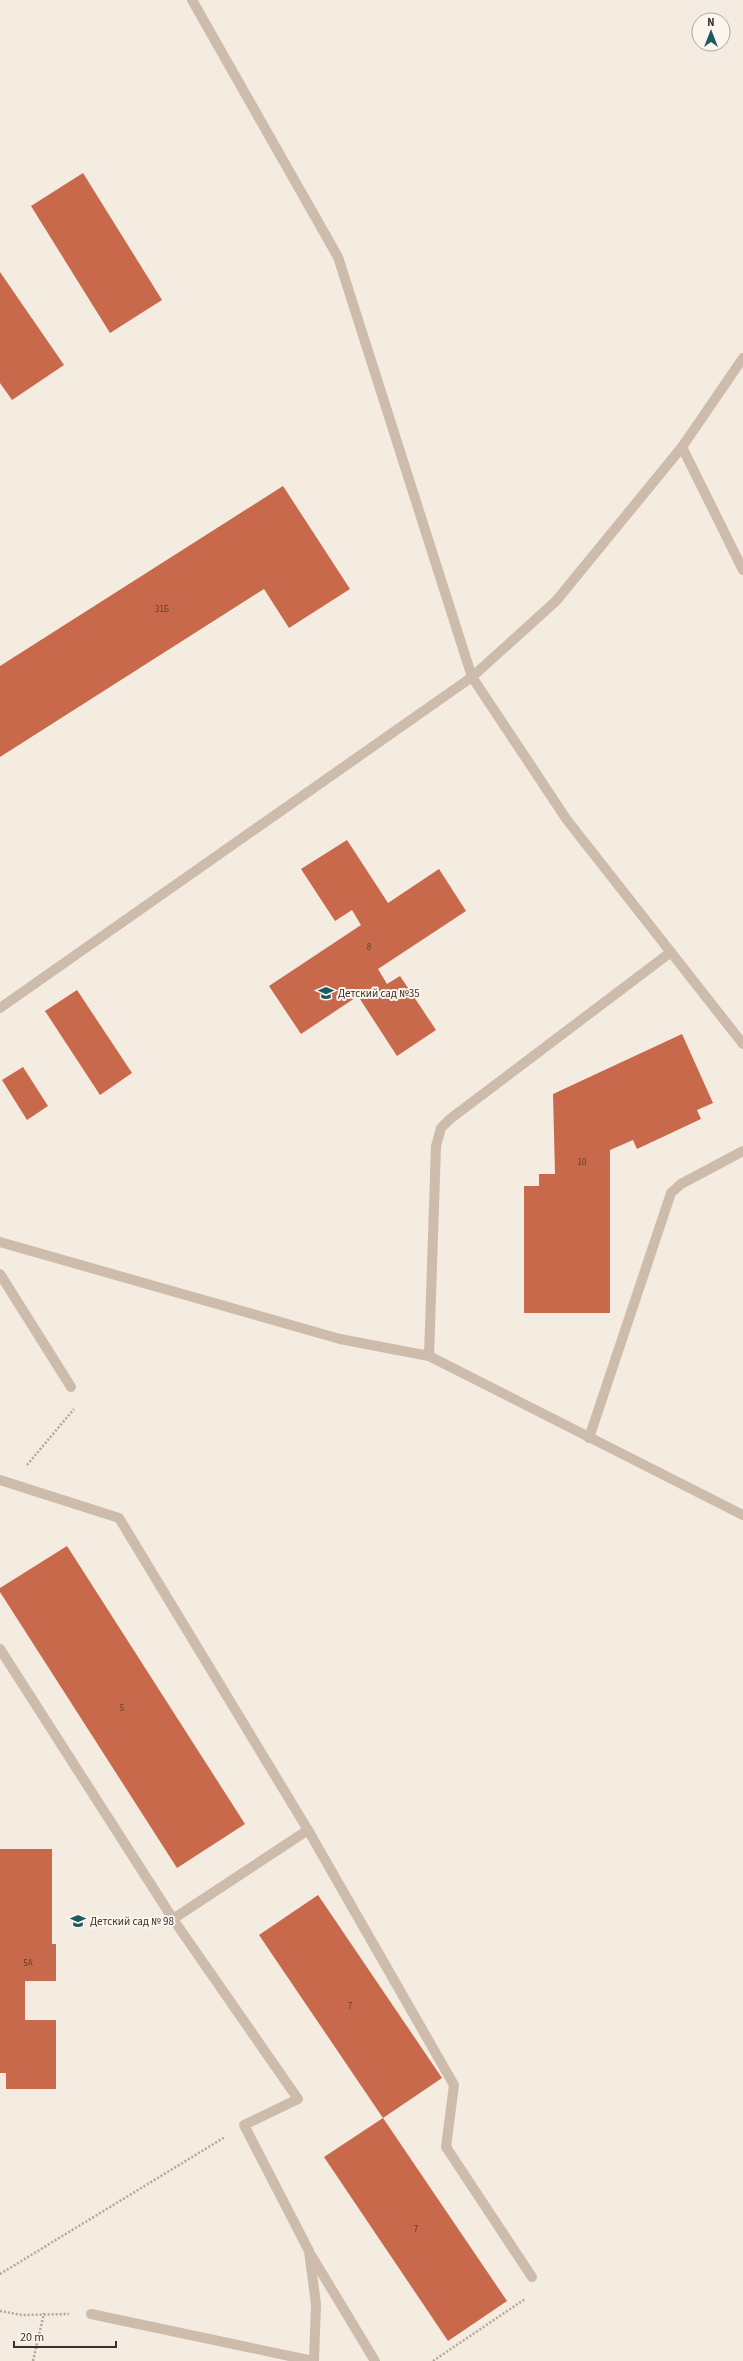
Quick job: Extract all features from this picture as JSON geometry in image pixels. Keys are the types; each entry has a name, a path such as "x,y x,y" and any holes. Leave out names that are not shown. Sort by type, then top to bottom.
{"street":[{"path":"192,0 338,257 472,677 567,820 743,1044"},
{"path":"0,1008 472,677 556,601 682,447 743,358"},
{"path":"682,447 743,570"},
{"path":"429,1356 436,1146 441,1128 450,1119 671,952"},
{"path":"589,1438 671,1193 681,1184 743,1151"},
{"path":"0,1242 340,1339 429,1356 743,1516"},
{"path":"0,1274 71,1387"},
{"path":"0,1480 119,1518 308,1830 454,2086 446,2147 532,2277"},
{"path":"0,1649 172,1919 298,2099 244,2125 309,2251 376,2361"},
{"path":"172,1919 308,1830"},
{"path":"91,2314 314,2361 316,2304 309,2251"}],"path":[{"path":"11,1484 73,1413 76,1401 71,1387"},
{"path":"0,2274 244,2125"},
{"path":"433,2361 513,2310 526,2299 532,2277"},
{"path":"0,2311 22,2315 44,2313 91,2314"},
{"path":"32,2361 44,2313"}],"building":[{"path":"83,173 162,300 110,333 31,206"},
{"path":"0,272 64,365 12,400 0,383"},
{"path":"283,486 350,589 289,628 264,589 0,757 0,666"},
{"path":"347,840 388,903 439,869 466,911 378,969 387,984 400,976 436,1030 397,1056 358,996 301,1034 269,986 361,925 352,910 335,921 301,869"},
{"path":"77,990 132,1073 100,1095 45,1011"},
{"path":"682,1034 713,1103 697,1110 701,1119 637,1149 633,1140 610,1150 610,1313 524,1313 524,1186 539,1186 539,1174 555,1174 553,1094"},
{"path":"23,1067 48,1106 27,1120 2,1080"},
{"path":"67,1546 245,1824 177,1868 0,1592 0,1588"},
{"path":"0,1849 52,1849 52,1944 56,1944 56,1981 25,1981 25,2020 56,2020 56,2089 6,2089 6,2073 0,2073"},
{"path":"318,1895 442,2078 383,2118 259,1935"},
{"path":"383,2118 507,2301 448,2341 324,2157"}],"place":[{"name":"Детский сад №35","path":"326,993"},
{"name":"Детский сад № 98","path":"78,1921"}]}
